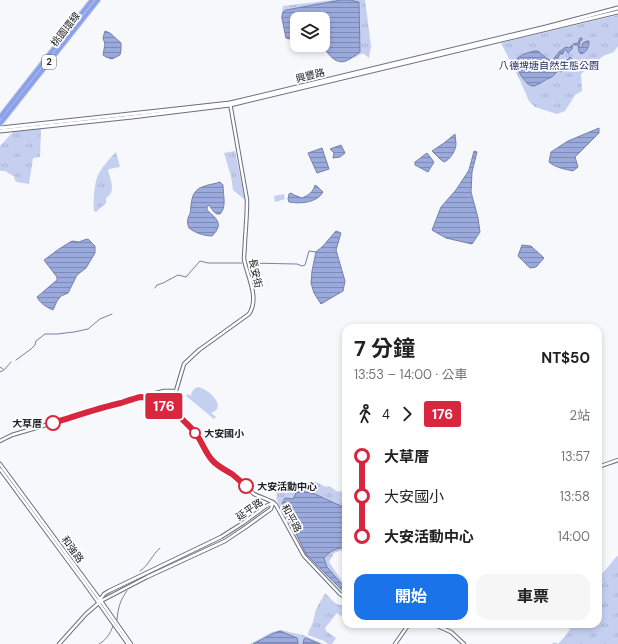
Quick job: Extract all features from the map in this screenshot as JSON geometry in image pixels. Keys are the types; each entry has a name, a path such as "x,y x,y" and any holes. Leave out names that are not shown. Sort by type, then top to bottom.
{"highway":[{"name":"桃園環線","path":"0,117 92,0"},
{"name":"桃園環線","path":"1,128 98,0"}],"main road":[{"name":"興豐路","path":"1,128 230,104 618,10"}],"street":[{"name":"長安街","path":"172,411 175,405 176,391 184,364 199,350 249,314 253,305 252,286 245,264 244,254 247,208 230,104"},
{"path":"0,441 12,435 108,405 164,391 176,391"},
{"name":"和平路","path":"142,397 158,402 172,411 198,436 207,454 215,463 233,475 254,493 273,502 304,556 342,595"},
{"path":"602,466 618,460"},
{"name":"和強路","path":"0,464 100,601 128,644"},
{"name":"和強路","path":"0,469 100,601"},
{"name":"延平路","path":"100,601 104,594 113,589 221,537 273,502"},
{"name":"延平路","path":"59,644 100,601 234,535 271,509 273,502"},
{"path":"395,644 405,628"},
{"path":"442,628 451,632 464,644"},
{"name":"和強路","path":"123,635 131,644"}],"green space":[{"path":"333,0 365,0 371,46 369,58 364,54 361,54 350,60 340,62 335,60 327,52 330,52 330,12 290,12 290,38 286,38 281,18 283,6"},
{"name":"八德埤塘自然生態公園","path":"618,15 618,46 614,52 603,56 581,74 582,91 575,95 565,111 557,114 535,107 529,101 501,43"},
{"path":"41,128 40,157 33,158 29,184 17,182 14,179 15,177 5,171 0,170 0,146 13,132"},
{"path":"235,151 245,200 233,190 231,176 224,153"},
{"path":"116,152 120,167 108,170 112,185 111,192 106,198 106,203 96,212 94,211 94,203 98,175"},
{"path":"284,194 285,199 275,202 274,196"},
{"path":"198,387 211,394 217,402 218,407 211,413 216,417 214,419 186,396 188,394 191,396 193,390"},
{"path":"304,482 316,482 326,487 329,486 338,492 342,491 342,550 334,553 329,562 342,581 342,592 305,554 277,501 276,496 278,489"},
{"path":"617,556 618,557 618,644 558,644 566,635 570,629 569,628 602,628 602,574"},
{"path":"325,593 334,602 342,605 342,617 337,613 325,628 326,631 336,638 332,644 328,644 308,635 318,605"},
{"path":"282,630 303,635 324,644 250,644 272,632"}],"shaded area":[{"path":"341,0 359,2 360,52 342,62 335,60 327,52 330,52 330,12 290,12 290,39 286,38 282,18 283,12 286,10"},
{"path":"105,31 110,33 121,43 120,55 112,59 103,55 105,44 103,38"},
{"path":"580,38 582,38 582,40 580,41 580,48 582,47 583,43 589,41 587,49 581,54 579,52 578,45 573,44 578,43"},
{"path":"572,45 572,49 568,53 564,50 563,54 560,54 555,60 556,65 561,66 570,57 572,59 565,71 563,69 561,72 558,71 552,77 539,84 533,86 528,84 518,70 515,60 524,54 538,51 552,61 559,52 566,47 569,48"},
{"path":"599,128 599,133 575,157 578,167 573,171 558,167 549,162 551,152 568,141"},
{"path":"455,134 455,149 450,157 444,162 432,151"},
{"path":"341,145 345,153 340,157 333,158 334,153 330,149"},
{"path":"322,148 329,169 317,173 308,153"},
{"path":"474,151 477,152 472,172 471,192 480,232 472,244 446,238 432,230 441,207 456,190 469,170"},
{"path":"427,153 434,162 428,172 415,165 415,162"},
{"path":"220,182 223,185 224,197 222,211 220,214 217,214 209,205 207,207 207,210 218,222 218,228 212,236 203,235 189,228 188,225 188,217 190,214 194,193 207,185"},
{"path":"315,185 323,192 313,201 303,203 289,202 289,194 291,193 302,198 307,196 313,190"},
{"path":"336,231 341,233 336,250 345,281 343,291 321,304 314,293 311,283 312,271 316,252"},
{"path":"88,239 95,246 95,253 86,268 77,275 68,293 61,296 57,301 53,310 46,306 37,297 57,280 57,277 44,260 72,241 79,242"},
{"path":"522,245 531,246 544,258 536,267 530,268 518,256"},
{"path":"301,491 315,494 342,507 342,548 328,553 324,558 327,567 342,584 342,590 306,554 282,504 285,498 293,499 296,493"},
{"path":"280,631 297,638 298,644 253,644 274,633"},
{"path":"306,638 320,644 303,644 304,639"}],"waterway":[{"path":"247,263 297,264 302,266 305,265 309,251 316,252"},
{"path":"155,288 157,285 178,275 186,277 200,261 208,263 242,263"},
{"path":"16,360 31,349 35,345 36,341 45,334 57,334 88,329 100,319 112,314"},
{"path":"0,372 4,370 11,362"},
{"path":"140,571 146,566 160,548"},
{"path":"117,620 120,604 127,591"},
{"path":"99,644 108,636 113,626"}],"bus line":[{"name":"176","path":"53,423 108,405 142,397 149,399 166,407 185,422 198,436 211,459 246,486"}],"place":[{"name":"大草厝","path":"53,423"},
{"name":"大安國小","path":"195,433"},
{"name":"大安活動中心","path":"246,486"}]}
